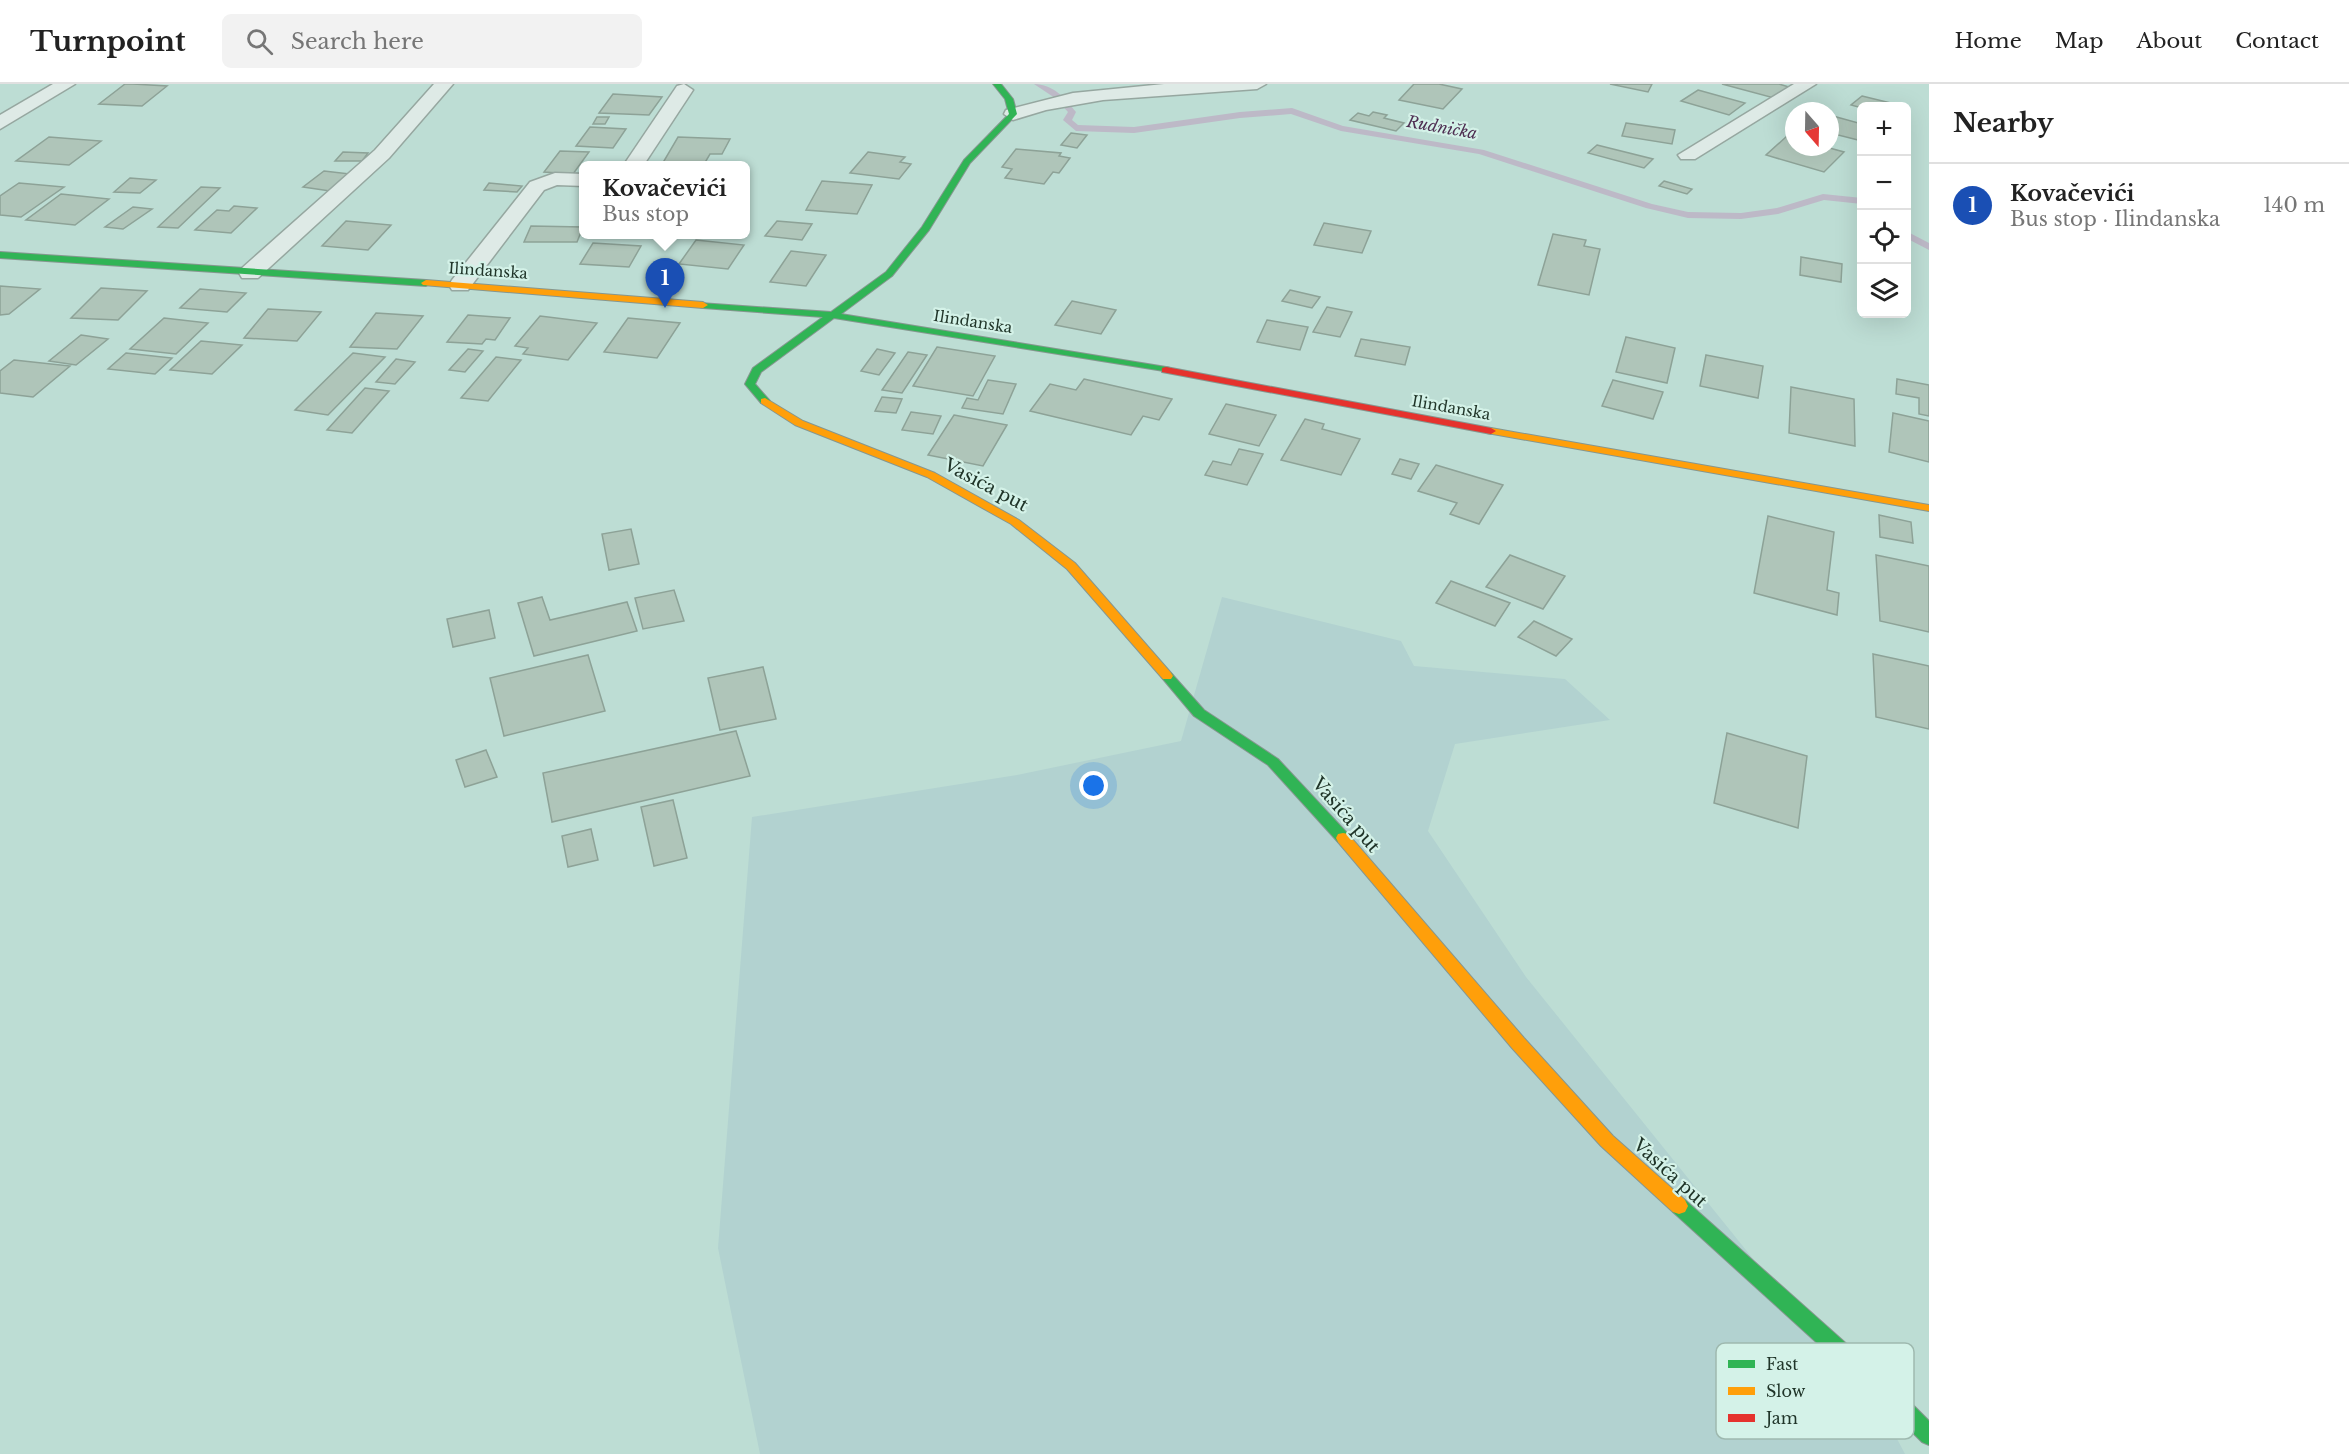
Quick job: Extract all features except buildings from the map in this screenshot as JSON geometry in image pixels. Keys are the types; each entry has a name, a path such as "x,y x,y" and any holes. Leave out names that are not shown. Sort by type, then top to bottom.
{"street":[{"path":"0,123 66,84"},
{"path":"250,273 382,154 444,84"},
{"path":"997,84 1009,99 1013,114"},
{"path":"832,315 890,274 926,228 967,162 1013,114 1049,104 1143,87 1257,84"},
{"path":"1688,155 1807,84"},
{"path":"636,161 684,90"},
{"path":"460,285 537,186 555,179 579,180"},
{"name":"Ilindanska","path":"0,255 460,285 832,315 1219,379 1426,420 1929,508"},
{"name":"Vasića put","path":"832,315 757,370 750,384 757,396 781,414 909,465 1026,528 1050,546 1071,566 1199,712 1273,762 1320,811 1518,1043 1608,1141 1831,1343"},
{"name":"Vasića put","path":"1914,1420 1929,1435"}],"green space":[{"path":"0,84 1929,84 1929,1454 0,1454"}],"shaded area":[{"path":"1222,597 1401,641 1414,666 1565,679 1610,720 1455,744 1428,831 1526,977 1821,1343 1716,1343 1716,1439 1897,1439 1905,1454 760,1454 718,1248 752,817 1017,775 1181,741"}],"waterway":[{"name":"Rudnička","path":"1038,84 1058,96 1072,112 1067,120 1076,128 1134,130 1240,115 1292,111 1341,128 1481,152 1649,206 1688,215 1741,216 1778,211 1823,197 1857,200"},
{"name":"Rudnička","path":"1911,237 1929,247"}],"traffic: fast":[{"path":"765,401 750,384 757,370 889,274 926,228 967,162 1013,114 1009,99 997,84"},
{"path":"0,255 426,283"},
{"path":"703,305 832,315 1166,370"},
{"path":"1167,676 1199,713 1273,762 1343,838"},
{"path":"1679,1206 1831,1343"},
{"path":"1914,1420 1929,1435"}],"traffic: slow":[{"path":"426,283 703,305"},
{"path":"765,401 799,423 931,475 1015,522 1071,566 1167,676"},
{"path":"1491,431 1929,508"},
{"path":"1343,838 1518,1043 1607,1141 1679,1206"}],"traffic: jam":[{"path":"1166,370 1491,431"}],"place":[{"name":"Kovačevići","path":"665,308"}]}
